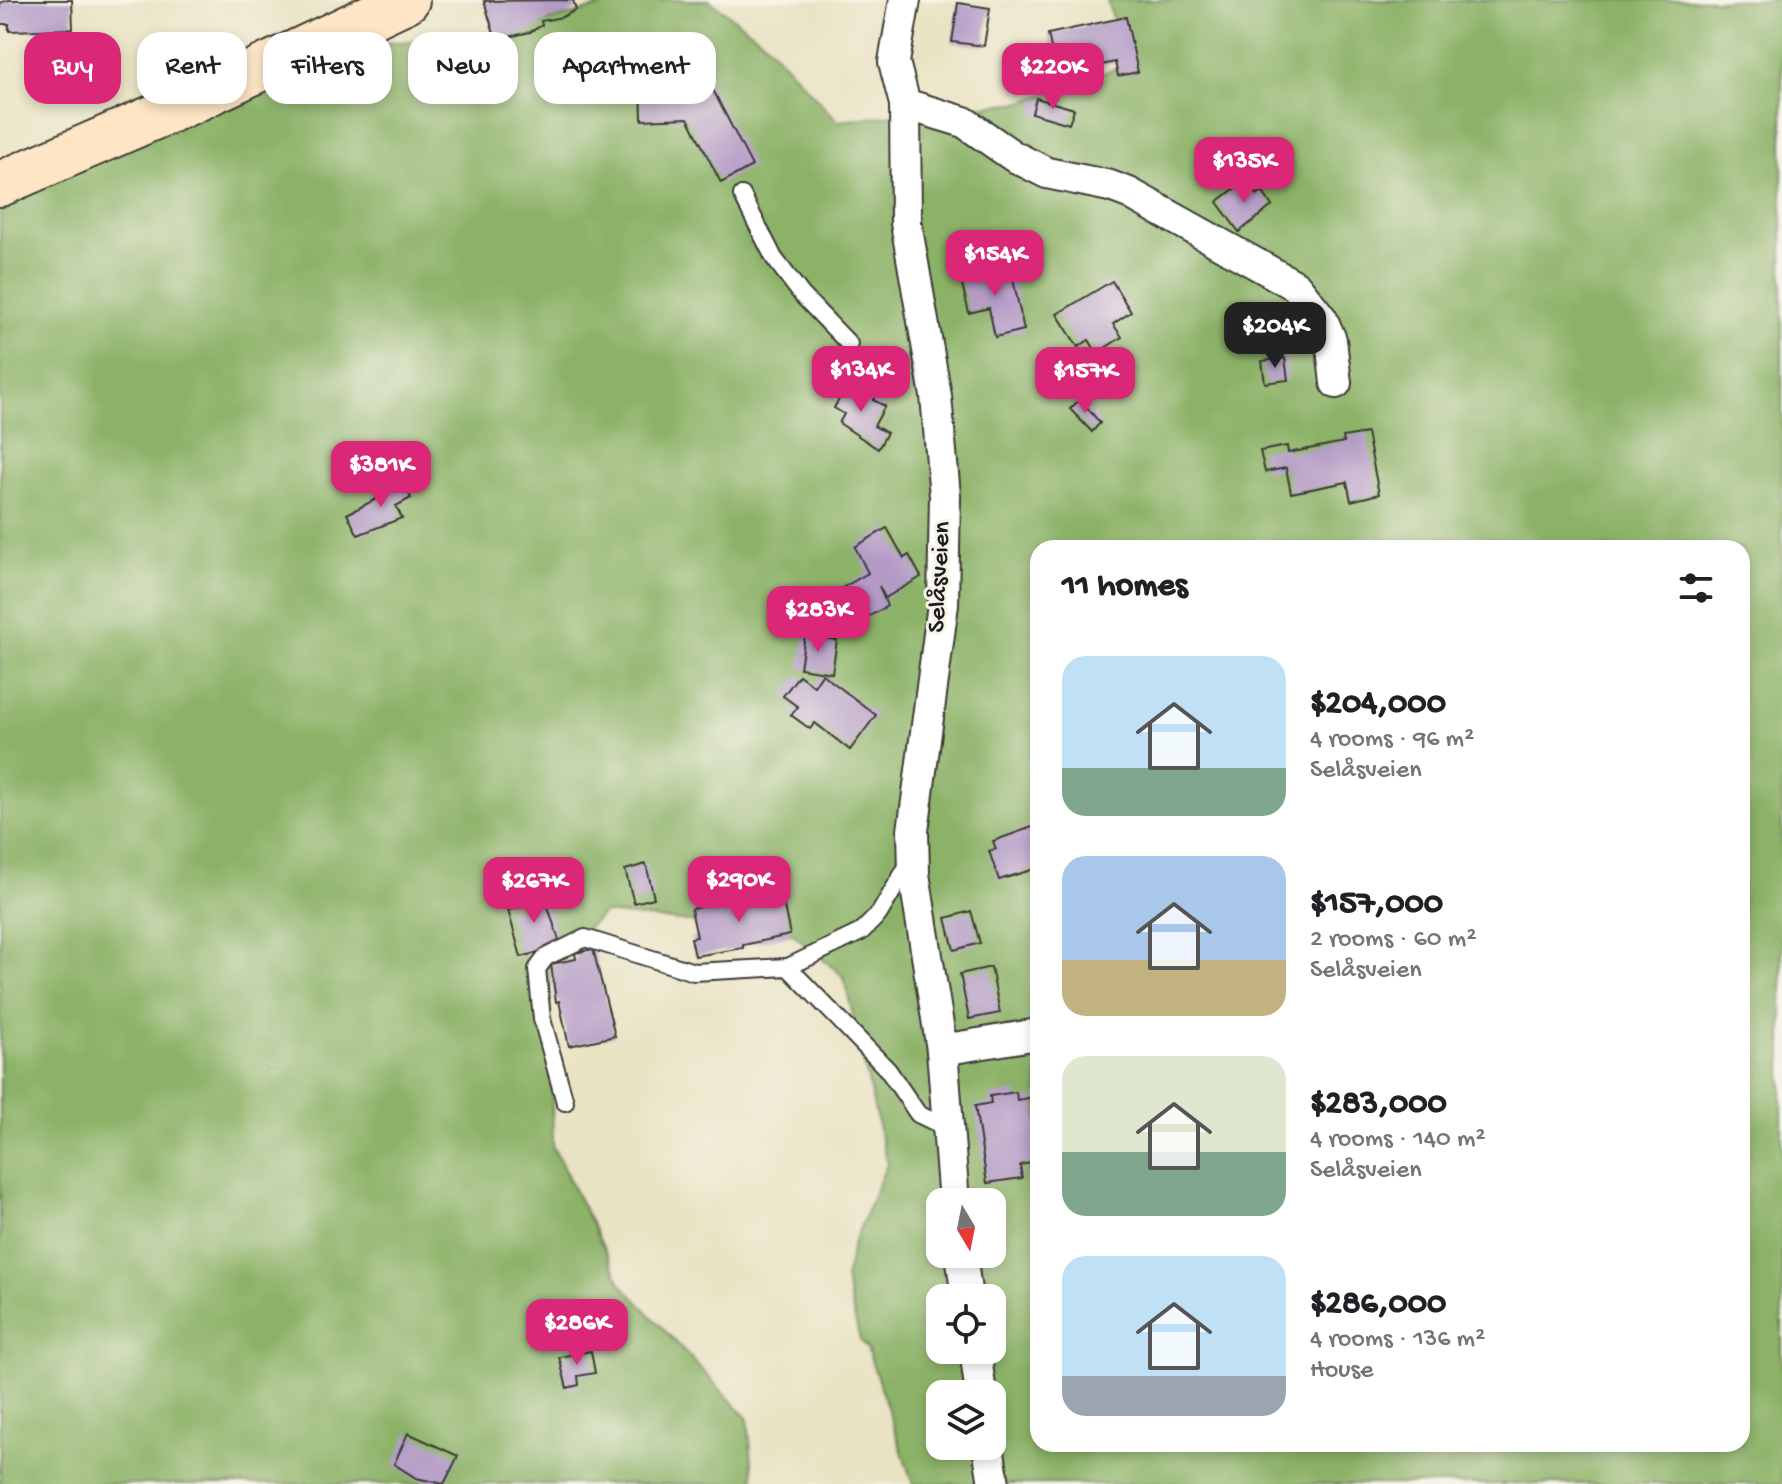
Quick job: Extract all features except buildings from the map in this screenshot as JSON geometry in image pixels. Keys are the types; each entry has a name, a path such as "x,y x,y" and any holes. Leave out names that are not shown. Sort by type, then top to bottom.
{"main road":[{"path":"0,184 194,100 407,0"}],"street":[{"name":"Selåsveien","path":"905,0 894,62 905,104 906,223 936,396 945,496 943,604 913,831 942,1050 953,1188"},
{"path":"905,104 964,122 1013,156 1047,173 1129,193 1296,286 1322,319 1331,340 1336,383"},
{"path":"942,1050 1030,1035"},
{"path":"990,1460 994,1484"}],"lane":[{"path":"742,195 774,258 802,295 849,344"},
{"path":"565,1102 542,1019 537,969 546,957 585,938 694,972 788,967 861,932 879,914 914,855"},
{"path":"788,967 888,1070 918,1114 949,1129"}],"green space":[{"path":"624,0 709,0 764,41 837,121 1023,102 1128,64 1107,0 1782,0 1782,1484 913,1484 867,1348 860,1340 845,1279 853,1244 887,1164 844,977 792,933 604,913 549,962 553,1147 622,1285 748,1419 754,1484 0,1484 0,161 137,94 137,104 247,104 247,66 263,62 263,104 392,104 392,42 408,41 408,104 518,104 518,32 511,32"}]}
